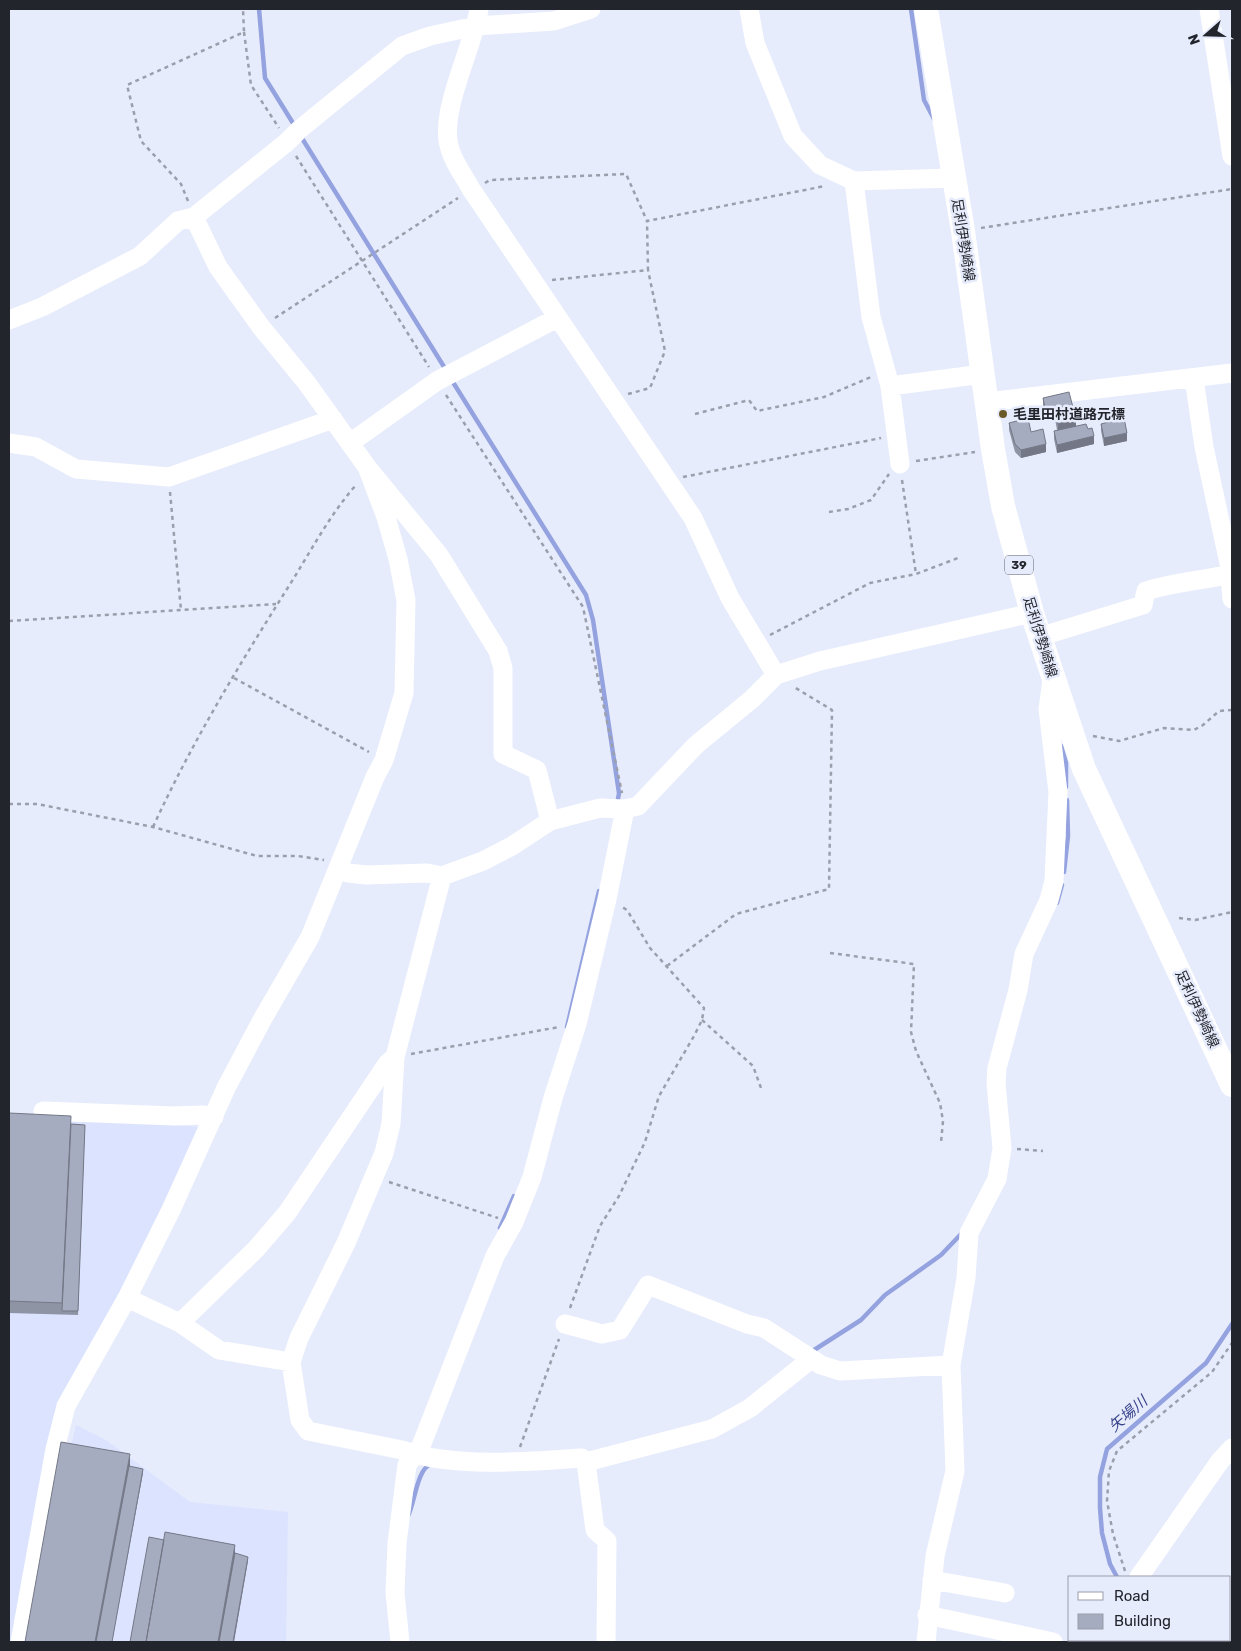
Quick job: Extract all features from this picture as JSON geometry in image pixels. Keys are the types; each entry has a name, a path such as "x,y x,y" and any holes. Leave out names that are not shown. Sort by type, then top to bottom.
{"main road":[{"name":"足利伊勢崎線","path":"926,9 1004,506 1032,613 1052,680 1084,769 1225,1052 1232,1085"}],"street":[{"path":"9,320 42,307 140,256 178,221 194,217 288,142 300,129 402,46 477,17 554,20 591,9"},
{"path":"749,9 755,43 793,136 820,165 854,181 953,178"},
{"path":"1209,9 1232,156"},
{"path":"477,17 459,75 448,122 447,140 456,163 471,189 692,518 730,598 776,675"},
{"path":"854,181 871,317 887,378 897,434 900,464"},
{"path":"194,217 218,267 261,327 290,360 367,467 439,555 498,651 503,668 503,754 537,770 550,820"},
{"path":"350,443 437,381 557,318"},
{"path":"987,402 1232,373"},
{"path":"887,378 983,374"},
{"path":"1194,378 1204,447 1230,574 1232,599"},
{"path":"9,443 36,447 76,470 169,477 333,418"},
{"path":"20,1642 59,1426 66,1406 126,1298 171,1210 226,1088 262,1020 310,937 375,777 384,760 404,693 406,600 398,559 386,517 367,467"},
{"path":"1039,637 1143,605 1146,591 1176,582 1204,580 1230,574"},
{"path":"338,867 348,873 367,875 427,873 442,876 483,861 512,846 550,820 600,808 625,809 638,806 696,745 752,700 776,675 820,661 1032,613"},
{"path":"926,1642 927,1615 932,1580 955,1471 951,1365 966,1278 969,1234 997,1179 1002,1148 996,1084 997,1068 1018,990 1024,954 1048,900 1054,881 1058,792 1048,708 1052,680"},
{"path":"400,1642 395,1593 397,1543 406,1465 421,1446 495,1256 514,1222 532,1177 553,1098 576,1024 608,899 625,809"},
{"path":"442,876 395,1057 391,1124 384,1153 346,1243 299,1338 292,1362 300,1420 308,1431 414,1454 514,1463 585,1460 712,1429 750,1408 807,1356"},
{"path":"180,1323 256,1249 287,1213 387,1064 395,1057"},
{"path":"43,1111 174,1116 203,1115 214,1117"},
{"path":"565,1324 602,1334 620,1330 648,1285 739,1321 764,1328 821,1365 840,1371 951,1365"},
{"path":"126,1298 180,1323 219,1350 292,1362"},
{"path":"1134,1576 1220,1461 1232,1448"},
{"path":"585,1460 596,1530 607,1541 606,1642"},
{"path":"932,1580 1005,1593"},
{"path":"927,1615 1053,1642"}],"path":[{"path":"243,9 251,85 363,259 437,381 583,607 625,809"},
{"path":"194,217 181,184 141,141 127,85 244,32"},
{"path":"261,327 471,189 490,180 626,174 647,221 648,270 665,351 650,388 612,398"},
{"path":"647,221 826,186"},
{"path":"962,231 1232,189"},
{"path":"534,282 648,270"},
{"path":"695,414 749,400 757,411 824,397 887,378"},
{"path":"666,480 837,448 897,434"},
{"path":"900,464 916,574"},
{"path":"153,827 178,773 276,604 335,509 357,485 367,467"},
{"path":"169,477 181,610"},
{"path":"756,642 870,583 916,574 958,558"},
{"path":"9,621 276,604"},
{"path":"667,966 736,914 829,890 832,710 776,675"},
{"path":"234,678 384,760"},
{"path":"1070,732 1118,741 1164,728 1194,730 1204,725 1219,711 1232,710"},
{"path":"9,804 37,804 153,827 257,856 311,857 330,860 338,867"},
{"path":"514,1463 600,1226 619,1196 645,1142 659,1096 702,1020 704,1008 650,948 627,910 608,899"},
{"path":"1179,918 1195,920 1232,912"},
{"path":"830,953 914,964 911,1032 916,1052 940,1103 943,1121 941,1142"},
{"path":"702,1020 753,1066 761,1088"},
{"path":"395,1057 576,1024"},
{"path":"1002,1148 1043,1151"},
{"path":"374,1177 514,1222"},
{"path":"1133,1576 1112,1534 1107,1501 1109,1471 1117,1451 1212,1372 1232,1343"}],"shaded area":[{"path":"9,1113 200,1127 107,1319 84,1360 14,1642 9,1642"},
{"path":"76,1425 106,1440 190,1502 288,1512 286,1642 25,1642"}],"building":[{"path":"1069,392 1076,419 1058,424 1055,411 1046,413 1043,398"},
{"path":"1028,418 1031,432 1043,429 1046,444 1021,450 1015,444 1009,423"},
{"path":"1124,418 1127,433 1104,438 1101,424"},
{"path":"1086,424 1088,429 1092,428 1094,436 1057,445 1054,431"},
{"path":"9,1113 71,1116 62,1303 9,1301"},
{"path":"71,1124 85,1125 78,1311 62,1311"},
{"path":"61,1442 130,1454 95,1642 25,1642"},
{"path":"129,1466 143,1469 112,1642 96,1642"},
{"path":"165,1532 235,1545 218,1642 146,1642"},
{"path":"149,1537 164,1540 146,1642 130,1642"},
{"path":"235,1553 248,1557 233,1642 219,1642"}],"waterway":[{"path":"259,9 265,78 296,128"},
{"path":"911,9 924,100 934,119"},
{"path":"300,135 446,370"},
{"path":"451,379 586,595 593,620 619,793 617,805"},
{"path":"1061,746 1066,763 1066,787"},
{"path":"1064,872 1068,836 1067,800"},
{"path":"1057,903 1062,885"},
{"path":"567,1027 599,891"},
{"path":"500,1228 514,1196"},
{"path":"811,1352 861,1320 885,1295 941,1255 963,1232"},
{"name":"矢場川","path":"1116,1576 1110,1564 1102,1533 1100,1508 1100,1477 1107,1449 1206,1363 1232,1324"},
{"path":"408,1516 422,1472 431,1464"}],"place":[{"name":"毛里田村道路元標","path":"1003,414"}]}
